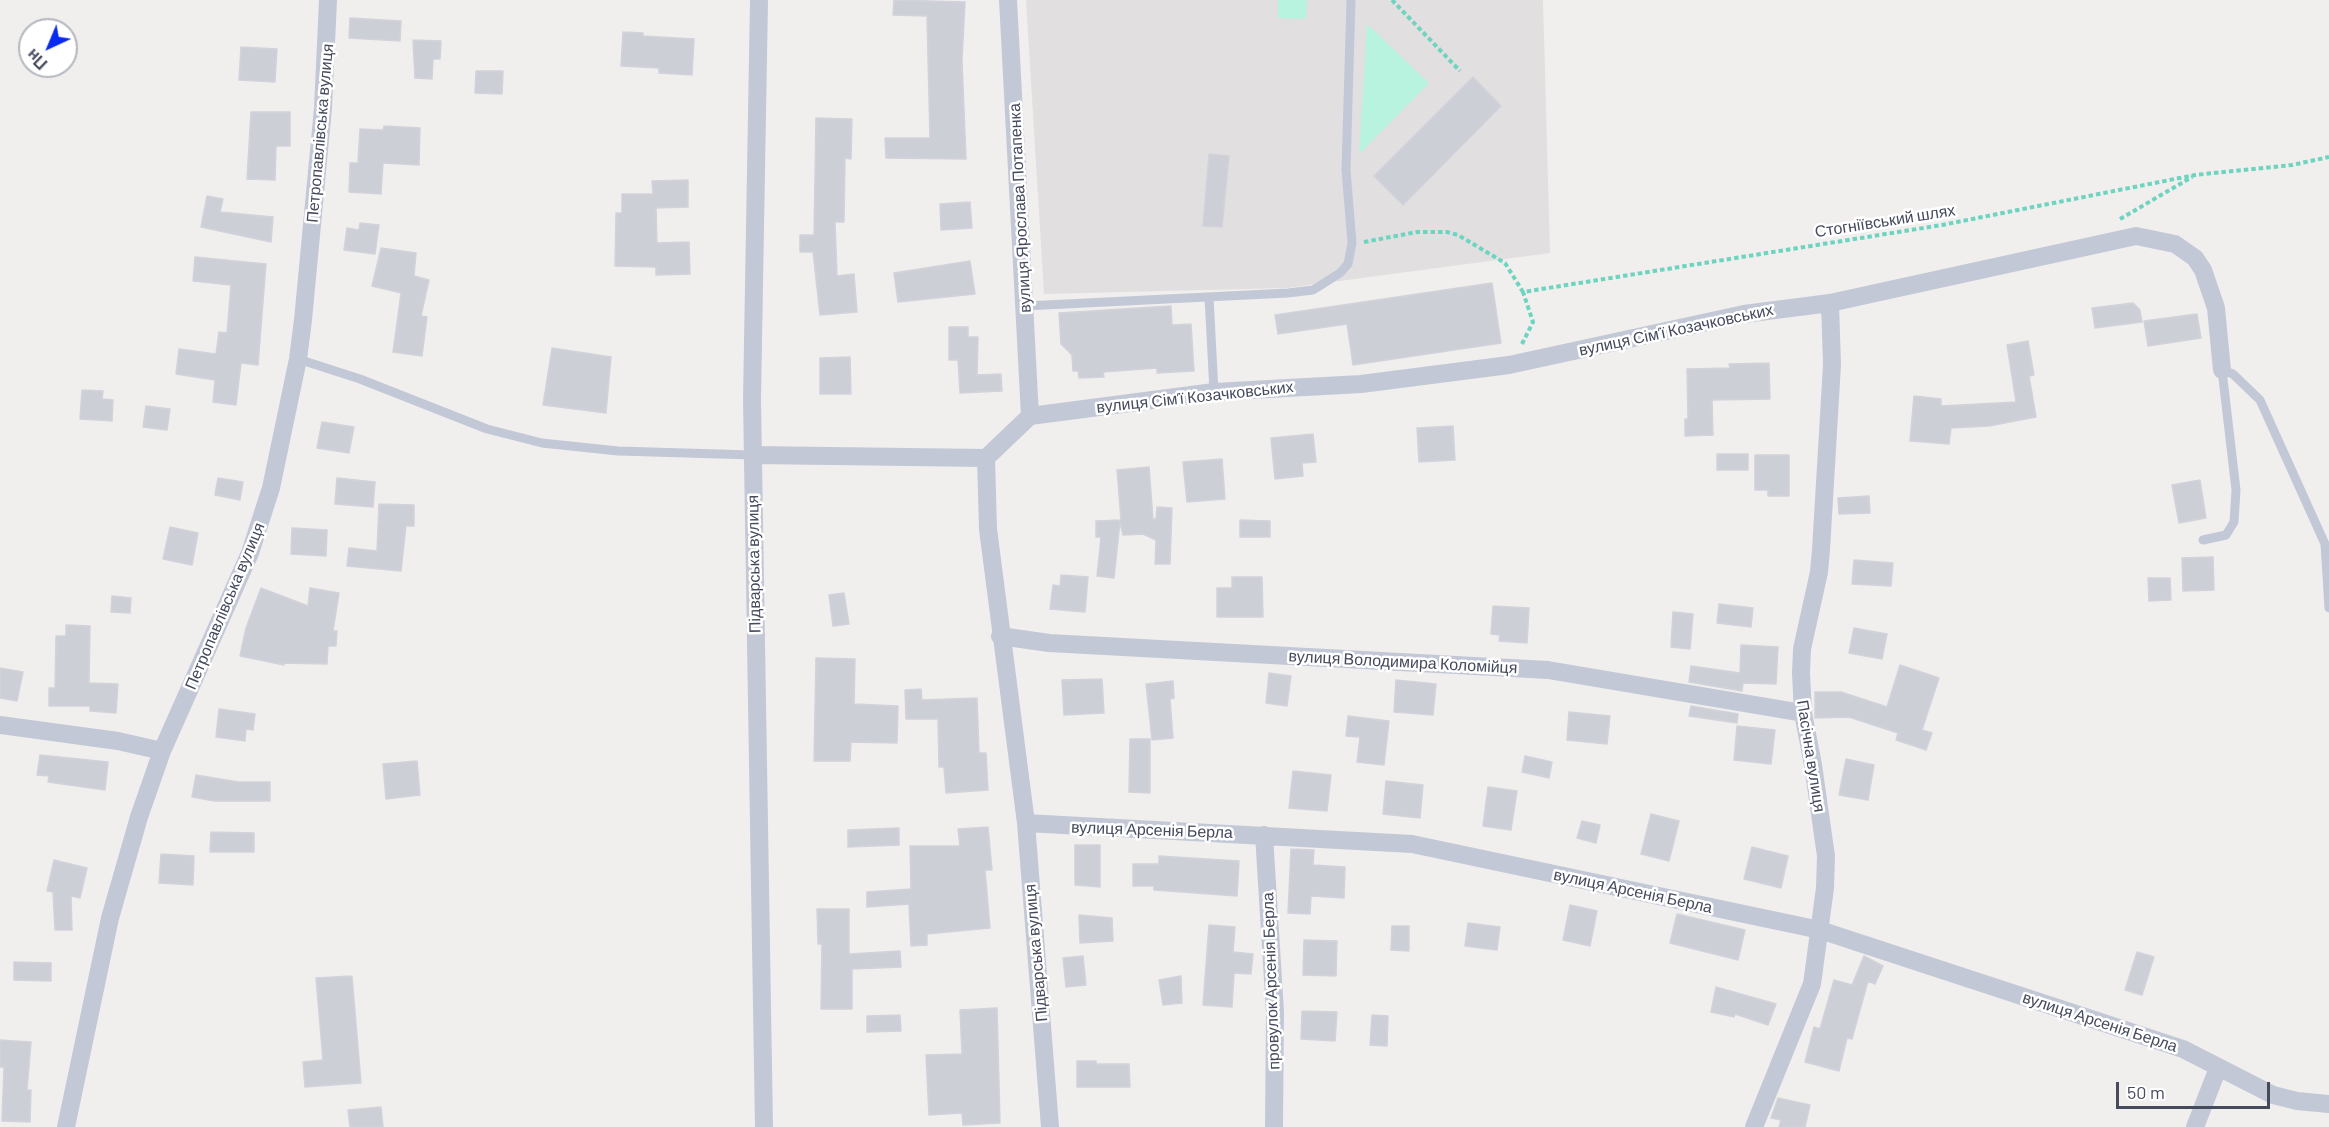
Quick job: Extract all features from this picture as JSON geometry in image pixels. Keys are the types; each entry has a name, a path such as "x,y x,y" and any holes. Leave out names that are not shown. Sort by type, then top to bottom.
{"street":[{"name":"Петропавлівська вулиця","path":"66,1127 110,918 139,817 162,751 262,520 298,359 323,108 328,0"},
{"name":"Підварська вулиця","path":"759,0 753,455 764,1127"},
{"name":"вулиця Ярослава Потапенка","path":"1008,0 1030,416"},
{"name":"вулиця Сімʼї Козачковських","path":"1030,416 1214,392 1361,384 1509,365 1744,314 1830,303 2121,237 2150,237 2185,249 2203,270 2216,308 2222,370"},
{"name":"Пасічна вулиця","path":"1754,1127 1812,984 1820,930 1826,856 1803,714 1802,649 1819,572 1821,550 1832,365 1830,303"},
{"path":"753,455 986,458 1030,416"},
{"name":"Підварська вулиця","path":"986,458 986,508 1000,636 1026,823 1050,1127"},
{"name":"вулиця Володимира Коломійця","path":"1000,636 1049,643 1548,670 1803,714"},
{"path":"0,725 118,741 162,751"},
{"name":"вулиця Арсенія Берла","path":"1026,823 1077,828 1264,835 1412,844 1820,930 2183,1049 2273,1095 2297,1101 2329,1104"},
{"name":"провулок Арсенія Берла","path":"1264,835 1275,1011 1274,1127"},
{"path":"2195,1127 2218,1068"}],"lane":[{"path":"1025,306 1313,290 1341,273 1348,264 1352,243 1346,170 1351,0"},
{"path":"1209,297 1214,392"},
{"path":"298,359 360,379 487,429 542,443 618,452 753,455"},
{"path":"2203,540 2226,535 2234,522 2236,490 2222,370 2233,374 2260,400 2325,544 2329,608"}],"path":[{"path":"1392,0 1460,71"},
{"name":"Стогніївський шлях","path":"1523,292 1942,225 2195,175 2292,165 2329,158"},
{"path":"2113,223 2195,175"},
{"path":"1352,243 1417,232 1447,232 1458,235 1505,263 1523,292 1533,322 1509,365"}],"shaded area":[{"path":"1026,0 1543,0 1550,253 1287,288 1044,294"}],"green space":[{"path":"1278,0 1307,0 1306,19 1278,18"},
{"path":"1367,24 1429,83 1359,154"}],"building":[{"path":"894,0 965,2 962,60 966,159 886,158 885,138 930,138 927,16 893,15"},
{"path":"350,18 401,21 400,41 349,38"},
{"path":"623,32 643,33 643,36 694,39 692,75 659,73 659,68 621,66"},
{"path":"413,40 441,41 440,59 433,59 432,79 415,78"},
{"path":"241,47 277,49 275,82 239,80"},
{"path":"476,71 503,71 502,94 475,93"},
{"path":"1473,77 1501,106 1403,205 1374,176"},
{"path":"251,112 290,112 290,146 276,146 275,180 247,179"},
{"path":"816,118 852,119 851,159 845,158 844,222 835,222 837,276 854,274 857,312 820,315 813,252 800,252 800,235 814,235"},
{"path":"384,126 420,128 419,165 383,163 381,194 349,192 350,163 358,163 360,129 383,130"},
{"path":"1209,154 1229,156 1222,227 1203,226"},
{"path":"688,180 688,207 656,208 657,243 689,242 690,274 656,275 656,267 615,266 616,213 622,213 622,194 653,194 652,181"},
{"path":"207,196 223,199 220,212 273,217 271,242 201,227"},
{"path":"970,202 972,228 941,230 940,204"},
{"path":"360,223 379,225 375,254 344,250 347,228 359,230"},
{"path":"381,248 416,253 414,276 429,280 421,316 427,317 422,356 393,352 401,293 372,286"},
{"path":"195,257 266,264 258,365 241,363 236,405 213,402 215,380 176,374 179,349 216,354 219,332 227,333 231,285 193,281"},
{"path":"970,261 975,294 898,302 894,273"},
{"path":"1492,283 1501,343 1353,365 1347,324 1278,334 1275,315"},
{"path":"2133,303 2140,310 2142,322 2095,328 2092,308"},
{"path":"1171,306 1172,325 1191,324 1194,371 1157,373 1157,368 1103,372 1104,377 1079,378 1078,371 1073,371 1072,355 1061,344 1059,313"},
{"path":"2197,314 2201,338 2148,346 2144,321"},
{"path":"949,327 968,327 968,337 978,337 977,375 1001,374 1002,391 960,393 958,360 949,360"},
{"path":"2028,341 2034,375 2029,376 2036,417 1989,426 1951,428 1949,444 1910,441 1914,396 1941,399 1941,406 2016,402 2007,345"},
{"path":"552,348 611,357 606,413 543,405"},
{"path":"850,357 851,394 820,394 820,358"},
{"path":"1769,363 1770,399 1712,400 1713,435 1685,436 1685,419 1688,419 1687,369 1730,368 1729,364"},
{"path":"82,390 103,391 102,399 113,400 112,421 80,419"},
{"path":"146,406 170,409 167,430 143,427"},
{"path":"322,422 354,427 349,453 317,448"},
{"path":"1453,426 1455,460 1419,462 1417,428"},
{"path":"1313,434 1316,462 1302,463 1303,476 1275,479 1271,438"},
{"path":"1717,454 1748,454 1748,470 1717,470"},
{"path":"1755,455 1789,455 1789,496 1768,496 1768,490 1755,490"},
{"path":"1222,459 1225,499 1187,502 1183,462"},
{"path":"1149,467 1153,519 1156,519 1157,507 1172,508 1170,564 1155,564 1156,540 1143,534 1123,535 1120,522 1114,578 1097,576 1101,537 1096,537 1096,521 1121,520 1117,470"},
{"path":"218,478 243,482 240,500 215,495"},
{"path":"337,478 375,482 373,507 335,504"},
{"path":"2200,480 2206,518 2179,523 2172,485"},
{"path":"1869,496 1870,513 1839,514 1838,498"},
{"path":"379,504 414,505 414,526 406,526 401,571 347,566 349,548 377,551"},
{"path":"1240,520 1270,521 1270,537 1240,537"},
{"path":"170,527 198,533 192,565 163,559"},
{"path":"292,528 327,530 326,556 291,554"},
{"path":"2213,557 2214,590 2183,591 2182,558"},
{"path":"1854,560 1893,563 1891,586 1852,584"},
{"path":"1061,575 1088,577 1085,612 1050,609 1053,585 1060,586"},
{"path":"1232,577 1262,577 1263,617 1217,617 1217,588 1232,588"},
{"path":"2148,578 2170,578 2171,600 2149,601"},
{"path":"261,588 308,606 310,588 339,593 333,631 337,631 336,646 328,646 327,664 284,663 284,665 240,656 246,628"},
{"path":"844,593 849,624 833,626 829,595"},
{"path":"112,596 131,598 130,613 111,612"},
{"path":"1719,604 1753,608 1751,627 1717,623"},
{"path":"1493,606 1529,608 1527,643 1499,641 1500,635 1491,634"},
{"path":"1673,612 1693,614 1690,649 1671,647"},
{"path":"66,625 90,626 89,683 118,684 116,713 90,711 90,706 49,706 49,688 55,688 56,636 66,636"},
{"path":"1854,628 1887,634 1882,659 1849,653"},
{"path":"1741,645 1778,647 1776,684 1743,683 1742,691 1689,682 1691,666 1740,673"},
{"path":"816,658 855,659 854,704 898,706 897,743 851,742 850,761 814,761"},
{"path":"1900,665 1939,678 1922,730 1932,733 1926,750 1896,740 1898,733 1849,717 1815,718 1815,692 1841,692 1887,707"},
{"path":"0,668 23,672 17,701 0,698"},
{"path":"1269,673 1291,676 1287,706 1266,703"},
{"path":"1102,679 1104,713 1064,715 1062,680"},
{"path":"1396,680 1436,684 1433,715 1394,712"},
{"path":"1173,681 1174,698 1170,699 1173,738 1152,740 1146,684"},
{"path":"921,689 922,700 977,698 979,753 986,753 988,790 946,793 944,767 939,767 938,719 906,719 905,690"},
{"path":"1691,706 1738,714 1737,723 1689,716"},
{"path":"219,709 255,714 253,730 246,729 245,741 216,737"},
{"path":"1569,712 1610,716 1607,744 1567,740"},
{"path":"1348,716 1389,721 1384,765 1357,762 1360,737 1346,736"},
{"path":"1737,726 1775,730 1771,764 1734,760"},
{"path":"1130,739 1150,739 1150,793 1129,792"},
{"path":"40,755 108,762 105,790 48,782 49,776 37,775"},
{"path":"1525,756 1552,762 1549,778 1522,772"},
{"path":"1846,759 1874,765 1868,800 1839,795"},
{"path":"417,761 420,795 386,799 383,764"},
{"path":"1293,771 1331,775 1327,811 1289,808"},
{"path":"196,775 238,782 270,782 270,801 215,801 192,797"},
{"path":"1386,781 1423,785 1420,818 1383,814"},
{"path":"1488,787 1517,791 1511,830 1483,826"},
{"path":"1651,814 1679,821 1669,861 1641,854"},
{"path":"1582,821 1600,825 1596,843 1577,838"},
{"path":"988,827 992,870 985,870 990,928 927,934 927,945 911,946 909,904 867,907 867,892 911,889 910,846 960,846 958,829"},
{"path":"899,828 899,845 848,847 848,830"},
{"path":"211,832 254,833 254,852 210,852"},
{"path":"1075,845 1100,845 1100,887 1075,885"},
{"path":"1752,847 1788,856 1781,888 1744,879"},
{"path":"1291,849 1314,850 1313,865 1345,867 1344,898 1311,896 1310,914 1288,913"},
{"path":"161,854 194,856 193,885 159,883"},
{"path":"1159,856 1239,861 1237,896 1154,890 1154,886 1133,886 1133,864 1159,864"},
{"path":"54,860 87,868 80,898 71,896 72,930 55,930 53,892 47,891"},
{"path":"1570,905 1597,911 1590,946 1563,940"},
{"path":"817,909 849,909 849,954 900,951 901,967 852,969 852,1009 821,1009 822,944 818,944"},
{"path":"1677,914 1745,930 1738,960 1670,943"},
{"path":"1079,915 1112,918 1113,941 1080,943"},
{"path":"1468,923 1500,927 1497,950 1465,946"},
{"path":"1209,925 1235,927 1233,952 1253,954 1251,974 1234,973 1232,1007 1203,1005"},
{"path":"1392,926 1409,926 1409,951 1391,950"},
{"path":"1304,940 1337,941 1336,976 1303,975"},
{"path":"2137,952 2154,957 2142,995 2125,990"},
{"path":"1083,956 1086,985 1066,987 1063,958"},
{"path":"1864,956 1883,966 1875,984 1868,981 1852,1039 1847,1038 1839,1071 1805,1062 1814,1027 1820,1029 1834,980 1852,985"},
{"path":"14,962 51,963 51,981 14,980"},
{"path":"352,976 361,1083 305,1087 303,1062 323,1060 316,978"},
{"path":"1181,976 1182,1003 1163,1005 1159,980"},
{"path":"1716,987 1776,1004 1768,1025 1735,1014 1734,1017 1711,1012"},
{"path":"997,1008 1000,1123 963,1125 962,1113 929,1115 926,1055 962,1054 960,1010"},
{"path":"1302,1011 1337,1012 1335,1041 1301,1039"},
{"path":"900,1015 901,1031 867,1032 867,1016"},
{"path":"1372,1015 1388,1016 1387,1046 1370,1045"},
{"path":"0,1040 31,1042 27,1090 31,1090 30,1122 2,1121 4,1067 0,1067"},
{"path":"1077,1061 1096,1061 1096,1064 1129,1064 1130,1087 1077,1087"},
{"path":"1778,1098 1810,1105 1805,1127 1779,1127 1781,1120 1771,1118"},
{"path":"381,1107 383,1127 350,1127 348,1110"}]}
